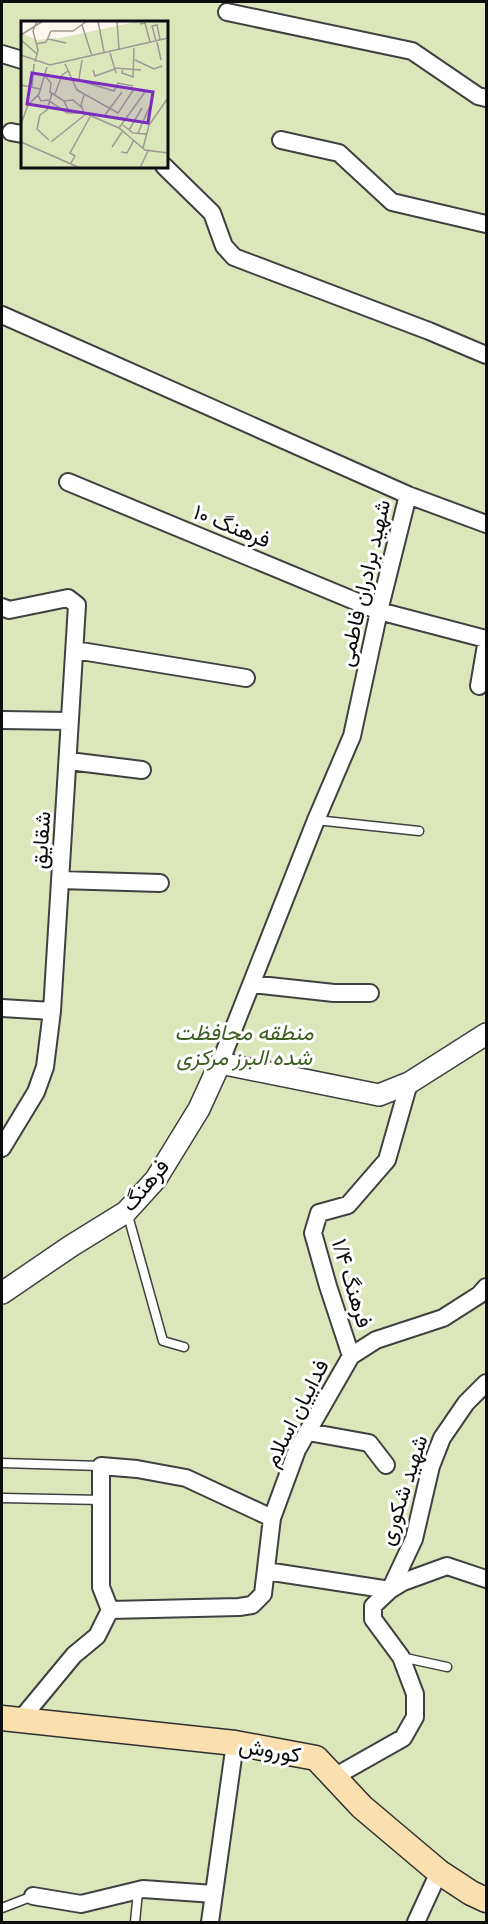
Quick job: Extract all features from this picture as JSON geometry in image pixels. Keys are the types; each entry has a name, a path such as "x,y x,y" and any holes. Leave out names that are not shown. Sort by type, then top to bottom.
{"main road":[{"name":"کوروش","path":"11,1719 235,1743 316,1758 362,1808 439,1872 486,1900"}],"street":[{"path":"227,12 412,51 477,96 486,98"},
{"path":"2,54 21,60"},
{"path":"281,140 339,153 392,202 486,224"},
{"path":"166,168 212,213 224,246 234,257 486,355"},
{"name":"شهید برادران فاطمی","path":"2,315 408,495 379,611 352,736 316,820 220,1063"},
{"name":"فرهنگ ۱۰","path":"68,482 379,611 486,639"},
{"path":"408,495 486,524"},
{"name":"شقایق","path":"2,607 9,610 68,598 77,605 52,1011 45,1067 36,1092 2,1148"},
{"path":"479,686 486,645"},
{"path":"75,650 246,678"},
{"path":"2,720 70,721"},
{"path":"69,761 142,770"},
{"path":"60,880 160,883"},
{"path":"252,984 334,993 370,993"},
{"path":"2,1008 52,1011"},
{"path":"220,1063 378,1095 409,1083 486,1034"},
{"name":"فرهنگ","path":"2,1293 126,1212 156,1179 198,1109 220,1063"},
{"name":"فرهنگ ۱/۴","path":"351,1356 313,1233 319,1213 348,1206 387,1160 409,1083"},
{"name":"فداییان اسلام","path":"110,1610 252,1605 263,1594 272,1518 297,1450 351,1356 376,1340 443,1318 479,1295 486,1287"},
{"name":"شهید شکوری","path":"334,1778 403,1738 415,1717 415,1694 401,1657 373,1619 374,1606 390,1590 414,1539 431,1466 442,1438 466,1403 486,1383"},
{"path":"308,1432 369,1443 386,1465"},
{"path":"11,1719 74,1655 97,1636 110,1610 101,1587 101,1466 137,1468 186,1478 272,1518"},
{"path":"266,1571 390,1590 403,1582 447,1566 486,1579"},
{"path":"210,1923 235,1743"},
{"path":"416,1923 439,1872"},
{"path":"33,1896 81,1904 143,1889 214,1894"}],"lane":[{"path":"316,820 419,831"},
{"path":"126,1212 163,1341 184,1347"},
{"path":"2,1463 101,1466"},
{"path":"2,1498 102,1500"},
{"path":"401,1657 447,1667"},
{"path":"135,1923 138,1891"},
{"path":"2,1908 33,1896"}],"green space":[{"name":"منطقه محافظت شده البرز مرکزی","path":"2,2 486,2 486,1922 2,1922"}]}
